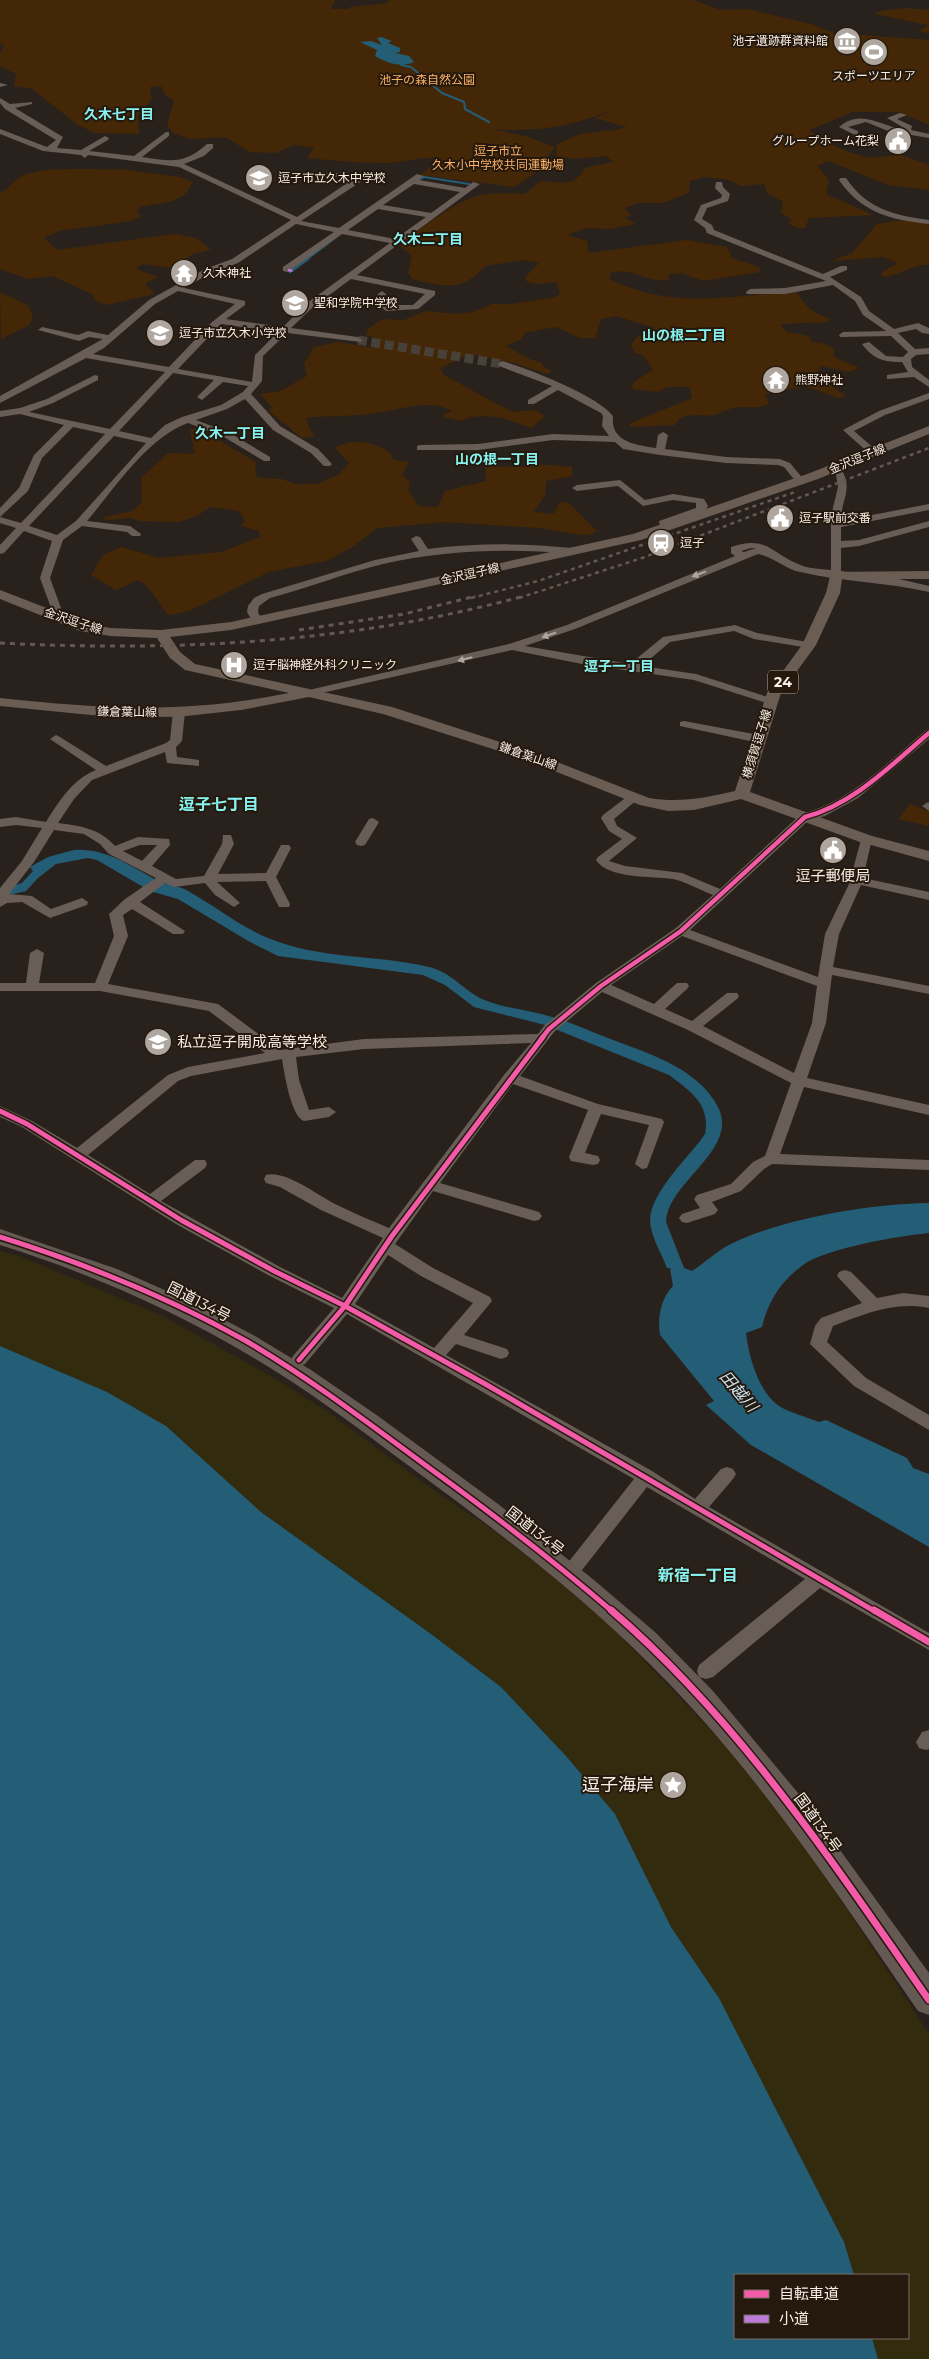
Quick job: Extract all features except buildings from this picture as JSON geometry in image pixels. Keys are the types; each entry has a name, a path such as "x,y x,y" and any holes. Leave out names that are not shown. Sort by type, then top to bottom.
{"highway":[{"name":"国道134号","path":"0,1237 47,1251 105,1272 169,1300 244,1340 346,1406 533,1544 654,1650 700,1697 750,1754 791,1806 929,2000"}],"main road":[{"name":"金沢逗子線","path":"0,594 51,615 97,630 161,634 208,630 636,537 836,468 929,430"},
{"path":"836,575 929,575"},
{"name":"横須賀逗子線","path":"836,575 833,593 809,645 770,701 742,794 866,839 929,856"},
{"path":"899,582 912,575"},
{"name":"鎌倉葉山線","path":"161,634 174,655 190,667 313,692 387,710 529,756 632,799 680,806 707,803 742,794"},
{"name":"鎌倉葉山線","path":"0,702 98,712 179,712 229,708 313,692"}],"street":[{"path":"0,100 18,97"},
{"path":"0,100 25,119 60,139 50,150"},
{"path":"8,107 30,103"},
{"path":"903,115 891,118 912,130 929,136"},
{"path":"855,134 843,127 850,123 871,119 898,131 912,130"},
{"path":"0,131 50,150 83,152 176,164 296,221 398,242"},
{"path":"136,158 166,134"},
{"path":"83,152 105,138"},
{"path":"176,164 201,154 210,146"},
{"path":"83,152 88,162"},
{"path":"0,402 86,355 110,338 152,302 208,271 235,261 365,175 327,175"},
{"path":"288,270 286,269 416,180 468,191"},
{"path":"843,180 856,198 865,204 905,219 929,222"},
{"path":"51,615 56,608 45,578 58,539 80,523 137,456 168,427 224,407 246,394 255,384 259,355 310,305 476,184"},
{"path":"719,184 719,188 726,194 725,199 704,207 698,220 709,227 710,231 825,276 858,299 866,313 913,352"},
{"path":"377,206 433,216"},
{"path":"825,276 844,268"},
{"path":"350,276 432,293 415,307 386,308 379,302 382,294"},
{"path":"750,292 785,290 834,282"},
{"path":"0,551 171,370 219,321 242,303 175,288"},
{"path":"219,321 358,340"},
{"path":"843,335 891,332 918,326 925,332 929,331"},
{"path":"42,330 79,338 88,334 110,338"},
{"path":"888,343 862,344 875,356 887,361 906,359 913,352 929,351"},
{"path":"86,355 255,384"},
{"path":"906,359 908,368 929,384"},
{"path":"502,364 536,375 607,413 607,426 616,439 626,447 726,460 784,463 800,480"},
{"path":"890,377 915,374"},
{"path":"0,414 21,412 50,401 95,378"},
{"path":"202,397 221,379"},
{"path":"531,402 559,386"},
{"path":"246,394 257,408 287,436 323,456 327,464"},
{"path":"874,453 848,430 882,414 929,396"},
{"path":"0,402 28,415 152,441"},
{"path":"185,420 227,435 267,459"},
{"path":"0,514 24,489 38,457 47,445 71,424"},
{"path":"660,452 663,434"},
{"path":"420,448 478,447 522,439 553,437 616,439"},
{"path":"836,468 841,475 843,487 836,524 836,575"},
{"path":"577,488 620,482 643,504 673,497 700,501 703,506 700,510 663,523 665,527"},
{"path":"836,524 848,524 929,507"},
{"path":"0,520 58,539"},
{"path":"80,523 130,530 136,534"},
{"path":"836,545 859,543 929,524"},
{"path":"416,539 425,553"},
{"path":"313,692 512,647 572,627 745,556 736,553 735,549 751,544 758,549 763,546 773,554 801,569 899,582 929,589"},
{"path":"257,620 252,611 252,606 256,601 266,596 378,563 425,553 504,548 572,551"},
{"path":"633,668 666,639 735,628 754,636 809,645"},
{"path":"512,647 696,677 770,701"},
{"path":"3,896 27,864 49,825 77,787 88,778 170,746 176,741 179,712"},
{"path":"684,724 759,739"},
{"path":"299,1360 345,1306 430,1185 545,1033 601,986 680,931 805,817 816,816 856,793 929,733"},
{"path":"56,739 106,771"},
{"path":"170,746 171,760 196,763"},
{"path":"632,799 607,818 608,825 630,838 602,860 604,863 623,870 677,876 722,894"},
{"path":"0,823 16,821 87,831 104,841 113,851 162,880 174,883 236,876 270,877"},
{"path":"361,842 374,822"},
{"path":"227,838 228,844 216,862 210,880 211,884 234,903"},
{"path":"771,1159 819,1022 832,934 856,880 866,839"},
{"path":"113,851 138,841 165,842 143,868"},
{"path":"270,877 285,848"},
{"path":"270,877 284,904"},
{"path":"100,986 121,936 116,914 162,880"},
{"path":"856,880 894,890 929,896"},
{"path":"3,896 27,897 50,914 82,902"},
{"path":"130,902 178,931"},
{"path":"680,931 826,977 929,990"},
{"path":"32,986 37,953"},
{"path":"0,987 100,986 213,1008 282,1054 304,1116 329,1112"},
{"path":"601,986 694,1028 798,1081 929,1110"},
{"path":"656,1010 682,986"},
{"path":"694,1028 731,994"},
{"path":"77,1156 173,1078 188,1072 282,1054 364,1044 545,1033"},
{"path":"510,1078 558,1093 566,1099 596,1108 657,1122 642,1164"},
{"path":"592,1160 576,1157 596,1108"},
{"path":"0,1111 27,1124 152,1200 181,1220 274,1271 345,1306 554,1422 646,1476 663,1489 697,1509 929,1642"},
{"path":"687,1218 710,1210 702,1199 745,1182 758,1164 771,1159 929,1165"},
{"path":"152,1200 200,1164"},
{"path":"270,1179 285,1183 389,1241 427,1272 484,1301 436,1356"},
{"path":"430,1185 534,1216"},
{"path":"845,1276 874,1306"},
{"path":"929,1302 904,1298 827,1322 822,1326 818,1344 860,1382 929,1423"},
{"path":"453,1337 501,1353"},
{"path":"697,1509 728,1474"},
{"path":"569,1574 646,1476"},
{"path":"706,1670 818,1579"}],"green space":[{"path":"0,0 335,0 331,9 348,9 350,7 388,3 390,0 694,0 720,10 747,9 811,24 834,33 929,40 929,125 899,112 853,112 809,130 838,148 868,158 901,155 929,165 929,190 888,185 829,161 817,166 829,180 826,194 873,215 809,218 805,228 797,228 789,224 791,219 781,213 783,202 767,193 764,184 741,186 729,180 705,177 690,181 689,193 663,203 638,203 625,208 631,215 625,218 636,224 610,229 586,228 567,235 587,241 589,253 687,240 727,247 732,258 759,267 760,272 704,281 681,273 669,274 669,280 660,280 618,271 611,273 609,279 633,289 679,298 725,298 797,292 802,301 810,308 829,318 828,322 780,324 787,332 808,336 812,342 822,343 834,349 834,357 860,368 849,372 820,366 816,375 846,396 839,398 805,386 765,394 769,404 764,406 734,408 715,415 686,416 675,425 631,427 629,424 692,398 690,387 667,387 658,392 632,389 634,382 653,370 643,355 635,353 631,345 636,338 655,328 616,316 601,319 595,338 580,338 556,327 524,333 522,339 506,346 528,358 541,362 545,368 552,371 547,374 514,363 470,354 440,368 444,375 512,412 535,410 545,416 531,428 503,418 486,416 470,417 461,421 446,418 443,414 452,411 443,407 424,405 350,416 306,418 309,428 315,436 302,438 269,411 272,407 260,394 280,391 307,376 304,364 314,347 338,342 373,348 381,340 366,335 368,329 382,319 404,320 425,311 458,314 473,312 492,304 512,304 555,297 560,294 557,282 537,284 527,282 525,277 539,263 523,260 485,266 469,280 460,284 433,284 412,279 408,272 412,256 399,245 443,213 471,198 490,194 525,194 541,181 561,183 572,181 585,168 613,162 607,156 573,159 556,156 557,144 580,134 621,129 629,123 623,126 595,118 612,110 582,121 553,127 524,130 492,129 525,136 555,147 534,174 514,187 420,175 442,158 381,163 307,158 314,148 294,145 276,153 250,152 225,137 191,139 184,137 172,132 167,124 174,101 165,95 161,86 150,87 152,99 138,115 139,134 95,133 78,125 32,89 14,86 16,74 0,66 0,53 4,46 0,44"},
{"path":"906,8 929,10 929,33 918,31 928,25 875,14 880,11"},
{"path":"58,169 117,169 180,177 192,182 189,189 178,199 140,207 137,211 141,216 131,221 59,231 44,238 57,250 174,234 196,238 211,250 193,254 171,268 142,264 136,269 158,277 145,284 155,294 106,305 95,300 92,294 52,276 28,279 0,269 0,193 17,179 34,172"},
{"path":"901,220 929,223 929,265 918,266 882,277 882,272 898,263 883,257 831,261 852,253 877,224"},
{"path":"0,292 29,306 33,319 29,325 1,339"},
{"path":"198,428 256,462 255,473 258,478 282,479 295,484 317,484 338,475 349,463 335,448 357,442 377,446 391,453 393,460 409,462 402,475 410,482 408,490 418,506 438,507 445,491 486,481 485,466 521,467 536,464 572,467 572,476 546,481 545,495 534,512 554,514 559,503 568,502 597,531 589,535 582,535 539,528 446,522 377,528 351,548 326,561 269,572 189,611 168,615 151,591 138,580 116,590 91,575 103,555 122,547 158,558 221,552 260,537 259,531 241,526 245,521 239,511 210,507 197,516 179,522 140,521 131,518 106,520 104,517 132,511 142,502 141,478 168,453 195,454 190,430"},
{"path":"910,804 929,811 929,826 898,819"}],"sand":[{"name":"逗子海岸","path":"0,1251 19,1256 163,1316 279,1381 328,1412 435,1491 496,1532 607,1622 725,1745 807,1848 929,2034 929,2359 878,2359 872,2339 909,2339 909,2274 854,2274 844,2242 719,1998 671,1927 615,1814 566,1756 501,1687 431,1634 261,1512 166,1426 107,1392 0,1346"}],"water":[{"path":"381,37 392,41 388,43 400,48 400,52 395,53 409,56 414,62 404,65 389,63 375,56 377,50 360,42 371,41 382,45 377,38"},
{"name":"田越川","path":"74,850 85,850 106,855 126,863 156,880 184,889 247,928 268,938 308,950 429,967 446,974 473,994 487,1001 566,1021 668,1062 683,1071 708,1092 717,1105 722,1121 720,1136 712,1151 678,1193 670,1207 666,1222 684,1268 692,1271 729,1245 751,1235 800,1220 880,1206 929,1203 929,1233 845,1248 828,1253 803,1265 776,1292 762,1327 746,1333 752,1363 760,1383 765,1392 779,1406 819,1422 826,1420 907,1458 913,1468 929,1474 929,1547 751,1445 706,1405 714,1401 660,1335 661,1309 665,1296 673,1286 670,1268 667,1268 652,1233 650,1216 660,1191 705,1134 706,1124 702,1106 684,1087 669,1075 545,1025 474,1007 445,985 423,975 278,956 250,942 178,899 150,891 97,860 88,858 56,864 38,878 26,891 0,897 3,889 22,883 33,871 30,867 48,857"},
{"path":"0,1346 107,1392 166,1426 261,1512 431,1634 501,1687 566,1756 615,1814 671,1927 719,1998 844,2242 854,2274 734,2274 734,2339 872,2339 878,2359 0,2359"}],"waterway":[{"path":"401,65 411,67 442,93 464,102 465,109 489,122"},
{"path":"420,179 424,177 469,184"},
{"path":"306,260 343,232"},
{"path":"290,272 308,259"}],"tunnel":[{"path":"358,340 502,364"}],"railway":[{"path":"519,598 642,558 929,448"},
{"path":"471,598 538,581 798,491"},
{"path":"299,630 404,614 476,596"},
{"path":"0,643 132,646 264,640 329,634 395,624 460,612 524,596"}],"marked path":[{"path":"288,270 293,271"}],"cycle path":[{"path":"299,1360 345,1306 392,1236 549,1029 601,986 681,931 805,817 821,813 854,795 887,770 929,733"},
{"path":"0,1111 27,1124 181,1220 274,1271 345,1306 487,1385 929,1642"},
{"path":"0,1237 37,1248 109,1275 179,1306 247,1342 303,1377 369,1423 489,1511 585,1588 616,1614 675,1670 734,1735 820,1846 929,2000"}],"place":[{"name":"池子遺跡群資料館","path":"847,41"},
{"name":"スポーツエリア","path":"874,52"},
{"name":"グループホーム花梨","path":"898,141"},
{"name":"逗子市立久木中学校","path":"259,178"},
{"name":"久木神社","path":"184,273"},
{"name":"聖和学院中学校","path":"295,303"},
{"name":"逗子市立久木小学校","path":"160,333"},
{"name":"熊野神社","path":"776,380"},
{"name":"逗子駅前交番","path":"780,518"},
{"name":"逗子","path":"661,543"},
{"name":"逗子脳神経外科クリニック","path":"234,665"},
{"name":"逗子郵便局","path":"833,850"},
{"name":"私立逗子開成高等学校","path":"158,1042"},
{"name":"逗子海岸","path":"673,1785"}],"district":[{"name":"久木七丁目","path":"119,114"},
{"name":"久木二丁目","path":"428,239"},
{"name":"山の根二丁目","path":"684,335"},
{"name":"久木一丁目","path":"230,433"},
{"name":"山の根一丁目","path":"497,459"},
{"name":"逗子一丁目","path":"619,666"},
{"name":"逗子七丁目","path":"219,804"},
{"name":"新宿一丁目","path":"698,1575"}],"park label":[{"name":"池子の森自然公園","path":"427,80"},
{"name":"逗子市立 久木小中学校共同運動場","path":"498,158"}]}
